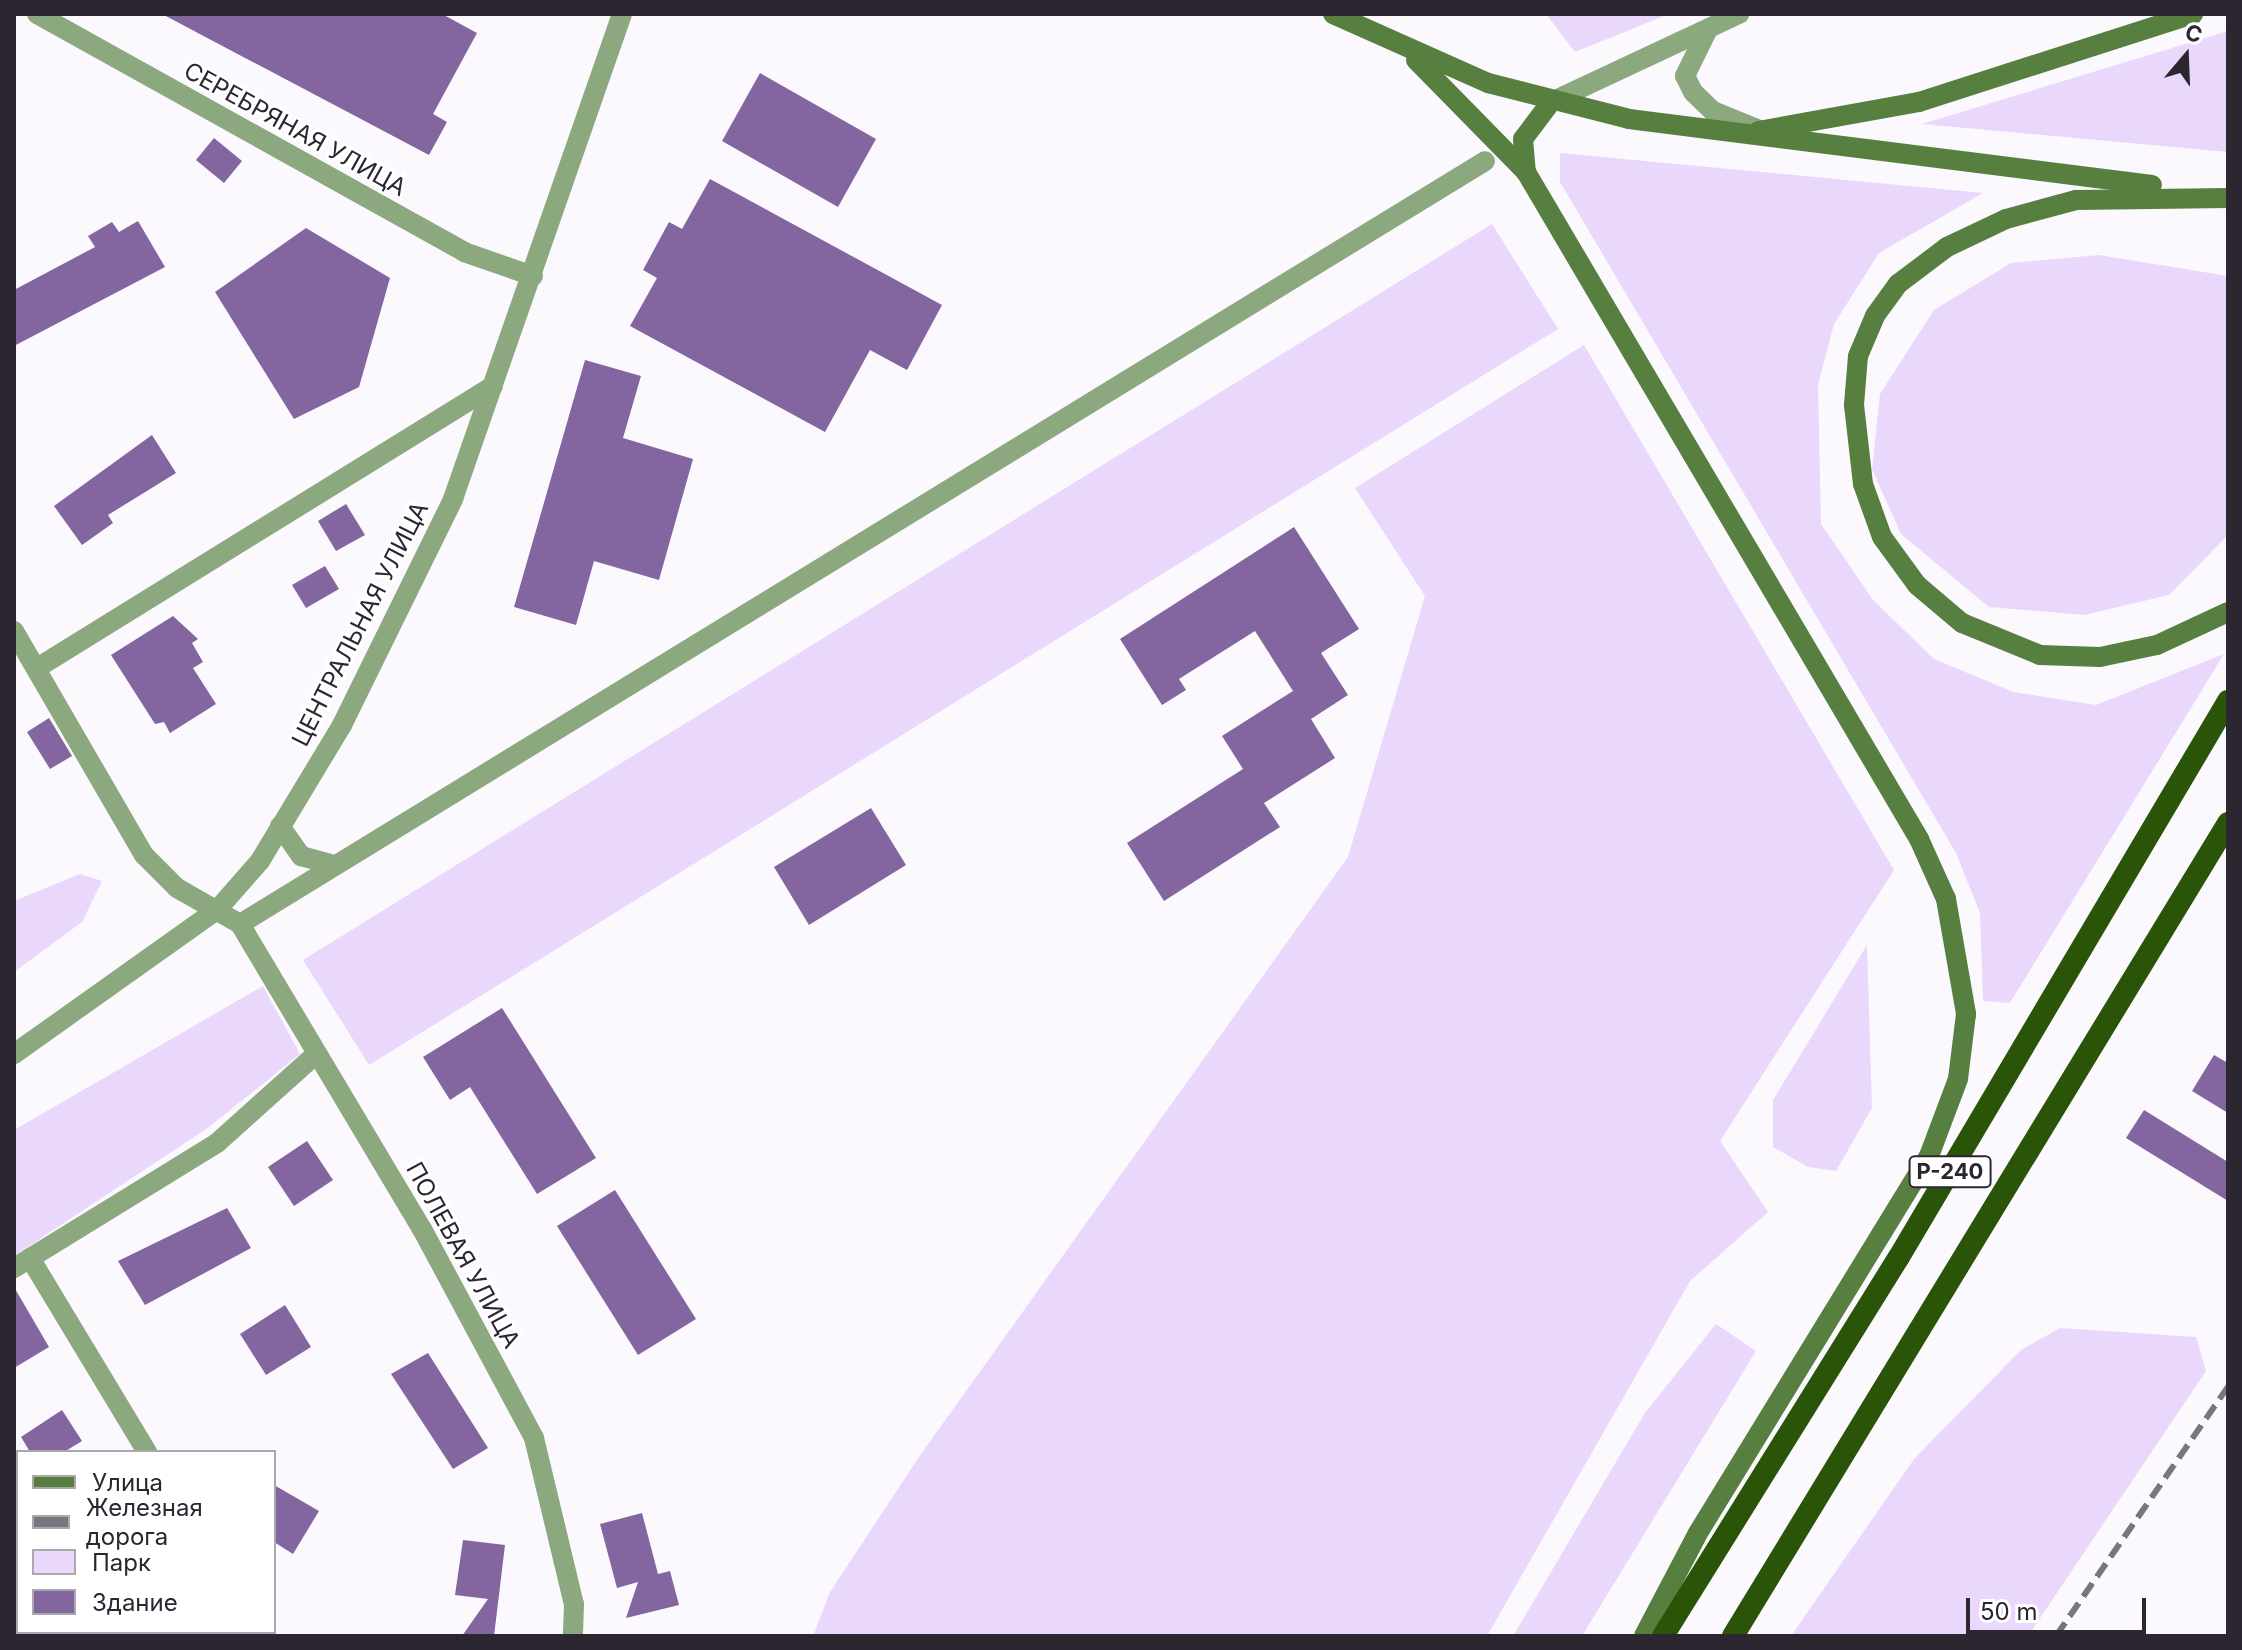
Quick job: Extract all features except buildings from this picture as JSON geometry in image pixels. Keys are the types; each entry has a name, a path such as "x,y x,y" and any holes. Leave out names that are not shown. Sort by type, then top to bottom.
{"highway":[{"name":"Р-240","path":"1663,1636 1923,1217 2228,701"},
{"name":"Р-240","path":"1733,1636 2228,823"}],"main road":[{"path":"1333,14 1407,52 1551,102 1705,134 2228,196"},
{"path":"1705,134 1762,131 1919,102 2193,14"},
{"path":"1407,52 1526,172 1919,839 1946,899 1966,1014 1958,1079 1929,1156 1698,1533 1644,1636"},
{"path":"1526,172 1523,139 1551,102"},
{"path":"2228,196 2076,200 2006,219 1947,247 1898,284 1866,333 1854,429 1871,512 1898,564 1938,605 1989,638 2040,655 2100,657 2171,640 2228,612"}],"street":[{"name":"СЕРЕБРЯНАЯ УЛИЦА","path":"37,14 464,252 533,276"},
{"name":"ЦЕНТРАЛЬНАЯ УЛИЦА","path":"14,1054 217,910 280,826 412,591 493,386 622,14"},
{"path":"1551,102 1739,14"},
{"path":"1707,31 1687,67 1693,92 1713,111 1762,131"},
{"path":"14,631 144,855 177,888 240,924 1485,161"},
{"path":"37,668 493,386"},
{"path":"280,826 301,856 334,865"},
{"name":"ПОЛЕВАЯ УЛИЦА","path":"240,924 315,1055 422,1229 534,1438 574,1604 573,1636"},
{"path":"146,1450 22,1263 217,1143 315,1055"}],"green space":[{"path":"1546,14 1669,14 1575,52"},
{"path":"2228,31 2228,152 1922,124"},
{"path":"1560,153 1983,193 1879,253 1834,324 1818,385 1821,524 1873,600 1934,659 2013,692 2096,705 2224,654 2010,1003 1983,1001 1980,913 1956,853 1560,182"},
{"path":"1492,224 1558,329 369,1065 303,960"},
{"path":"2099,255 2228,276 2228,535 2169,595 2084,615 1989,607 1901,534 1872,469 1880,394 1934,310 2011,263"},
{"path":"1584,345 1894,870 1720,1141 1768,1212 1690,1281 1487,1636 813,1636 830,1592 921,1454 1348,857 1425,596 1355,488"},
{"path":"80,874 102,881 82,922 14,972 14,901"},
{"path":"1867,945 1872,1108 1836,1171 1808,1167 1773,1147 1773,1100"},
{"path":"263,986 300,1054 209,1127 14,1256 14,1130"},
{"path":"1716,1324 1756,1351 1582,1636 1513,1636 1645,1413"},
{"path":"2060,1328 2196,1337 2206,1371 2028,1636 1791,1636 1914,1459 2021,1350"}],"railway":[{"path":"2056,1636 2228,1387"}]}
